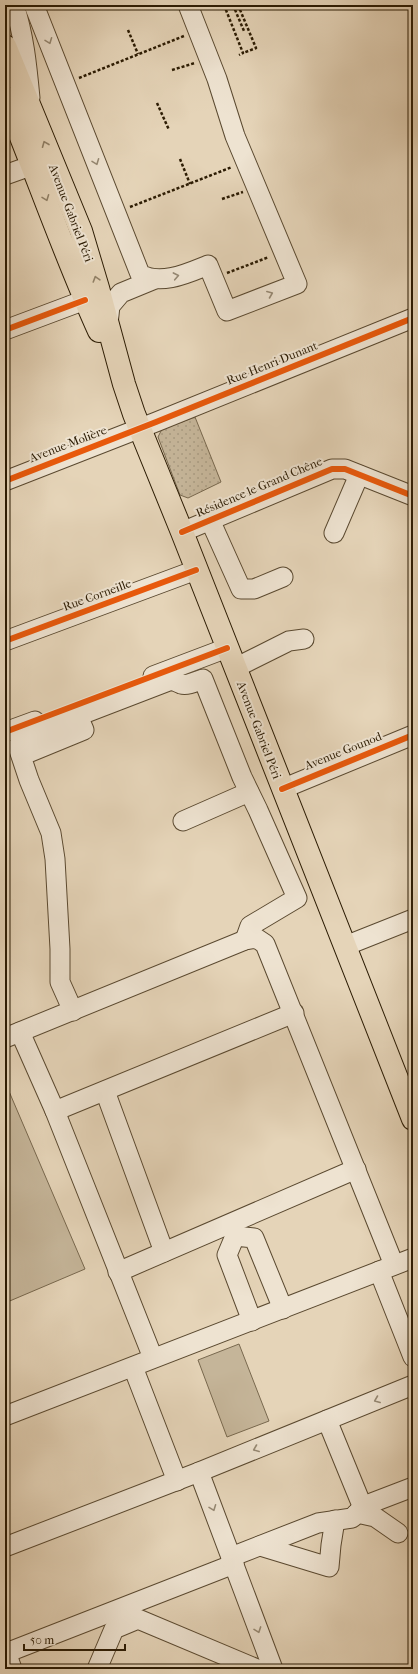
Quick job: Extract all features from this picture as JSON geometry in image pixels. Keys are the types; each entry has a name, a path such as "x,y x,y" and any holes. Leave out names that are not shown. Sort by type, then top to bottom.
{"main road":[{"name":"Avenue Gabriel Péri","path":"5,46 81,231 124,384 139,428 182,532 413,1119"},
{"name":"Avenue Gabriel Péri","path":"5,97 85,300 124,384"}],"street":[{"path":"14,5 25,51 32,113"},
{"path":"34,5 140,274 148,279 155,280"},
{"path":"108,324 110,306 122,294 155,280 182,275 208,265 227,312 296,284 246,166 235,136 218,79 188,5"},
{"path":"5,175 33,165"},
{"path":"5,330 85,300"},
{"name":"Rue Henri Dunant","path":"139,428 413,318"},
{"name":"Avenue Molière","path":"5,480 139,428"},
{"name":"Résidence le Grand Chêne","path":"182,532 332,469 345,469 413,496"},
{"path":"334,533 359,475"},
{"path":"210,520 242,589 254,588 283,577"},
{"name":"Rue Corneille","path":"5,641 196,570"},
{"path":"235,668 289,641 304,639"},
{"path":"5,732 227,648"},
{"path":"72,1011 60,982 60,949 55,859 51,833 29,780 18,746 22,737 169,681 175,680 182,684 188,684 203,679 242,777 297,898 250,926 245,940"},
{"name":"Avenue Gounod","path":"282,788 413,735"},
{"path":"183,821 249,792"},
{"path":"345,946 413,919"},
{"path":"153,1358 54,1111 13,1035 245,940 256,938 265,944 356,1169 413,1357"},
{"path":"54,1111 294,1013"},
{"path":"105,1091 164,1252"},
{"path":"118,1272 164,1252 232,1230 356,1169"},
{"path":"232,1230 254,1238 283,1309"},
{"path":"232,1230 227,1255 252,1321"},
{"path":"5,1416 413,1258"},
{"path":"133,1367 177,1481"},
{"path":"5,1547 177,1481 413,1385"},
{"path":"327,1420 360,1511 375,1517 398,1533"},
{"path":"199,1472 273,1669"},
{"path":"8,1657 136,1611 260,1546 318,1523 352,1518 366,1505 413,1488"},
{"path":"260,1546 329,1567 335,1520"},
{"path":"136,1611 257,1669"},
{"path":"97,1669 111,1621"}],"path":[{"path":"224,5 243,53"},
{"path":"233,5 244,31"},
{"path":"238,5 256,48 239,55"},
{"path":"128,30 138,54"},
{"path":"66,88 75,79 187,34 199,35"},
{"path":"172,70 191,64"},
{"path":"158,103 169,130"},
{"path":"180,159 190,184"},
{"path":"117,216 127,208 234,166 246,166"},
{"path":"222,199 240,193"},
{"path":"213,278 282,252"}],"shaded area":[{"path":"195,417 221,482 188,498 180,495 158,437 162,429"},
{"path":"5,1082 85,1269 5,1303"},
{"path":"239,1344 269,1421 227,1437 198,1360"}],"cycle path":[{"path":"5,330 85,300"},
{"path":"5,481 156,422 413,318"},
{"path":"182,532 332,469 345,469 413,496"},
{"path":"5,641 196,570"},
{"path":"5,732 227,648"},
{"path":"282,789 413,735"}]}
